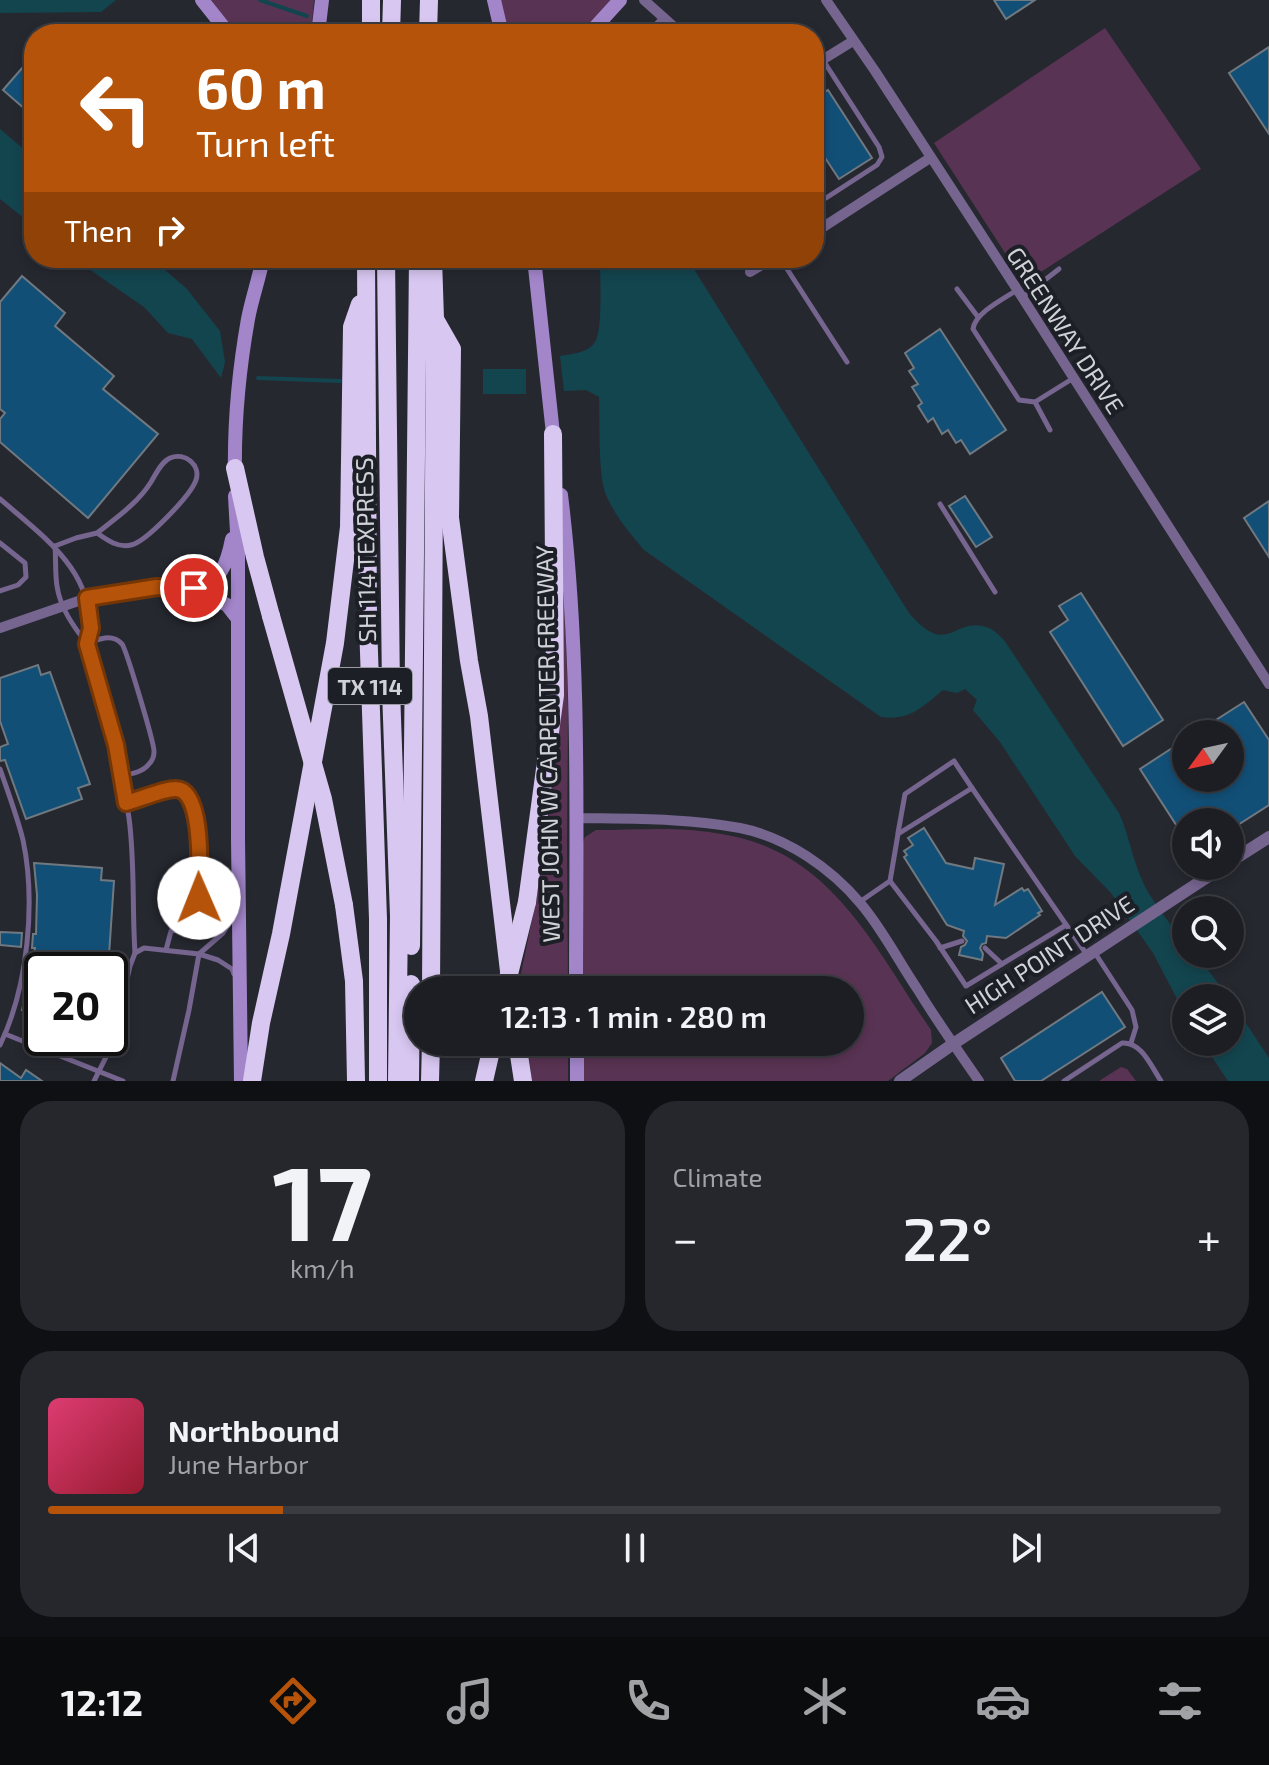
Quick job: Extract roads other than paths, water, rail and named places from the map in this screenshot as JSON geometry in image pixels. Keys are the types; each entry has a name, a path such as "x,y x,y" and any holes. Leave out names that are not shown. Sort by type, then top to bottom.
{"highway":[{"path":"371,0 371,24"},
{"path":"391,24 392,0"},
{"path":"417,0 417,24"},
{"path":"428,24 429,0"},
{"name":"TX 114","path":"366,268 368,623 378,919 378,1081"},
{"name":"SH 114 TEXPRESS","path":"386,268 391,690 399,916 397,1081"},
{"name":"SH 114 TEXPRESS","path":"410,1081 418,268"},
{"name":"TX 114","path":"431,976 433,268"},
{"path":"252,1081 335,643 349,527 352,327 365,290"},
{"path":"435,319 452,349 450,518 479,716 507,976"},
{"path":"511,976 527,902 555,695 553,434"},
{"path":"235,468 255,557 323,799 344,905 354,981 356,1081"},
{"path":"430,1081 431,1056"},
{"path":"484,1081 490,1056"},
{"path":"519,1056 523,1081"}],"main road":[{"path":"202,0 221,24"},
{"path":"319,24 322,0"},
{"path":"494,0 500,24"},
{"path":"598,24 620,0"},
{"path":"241,1081 235,468 242,359 260,268"},
{"name":"WEST JOHN W CARPENTER FREEWAY","path":"535,268 573,621 576,976"},
{"path":"194,588 208,585 222,571 236,519"},
{"path":"194,588 227,605 238,619"},
{"path":"577,1056 577,1081"}],"street":[{"path":"644,0 671,24"},
{"name":"GREENWAY DRIVE","path":"826,0 1019,293 1269,684"},
{"path":"824,58 853,41"},
{"path":"824,227 930,158"},
{"path":"750,272 757,268"},
{"path":"0,628 87,598 157,587 194,588"},
{"path":"576,818 685,822 742,828 806,855 860,902 979,1081"},
{"path":"1244,853 1269,837"},
{"name":"HIGH POINT DRIVE","path":"900,1081 1202,880"}],"lane":[{"path":"656,24 663,17"},
{"path":"603,19 609,24"},
{"path":"824,70 879,147 882,157 877,165 824,199"},
{"path":"786,268 847,362"},
{"path":"1059,269 978,317 973,329 1019,400 1035,402 1073,379"},
{"path":"957,289 978,317"},
{"path":"1035,402 1050,430"},
{"path":"55,546 97,533 132,504 169,458 189,459 196,468 197,478 189,493 154,530 132,545 112,543 97,533"},
{"path":"0,499 55,546 78,577 87,598 91,628 87,644"},
{"path":"940,504 995,592"},
{"path":"0,543 25,563 26,577 18,585 0,591"},
{"path":"55,546 57,586 63,605 87,644 116,745 132,852 135,953 113,1043 94,1081"},
{"path":"87,644 101,638 112,638 122,645 154,752 149,764 137,773 121,776"},
{"path":"860,902 890,881 905,794 954,761 1066,925 1111,978 1132,1010 1136,1027 1131,1043"},
{"path":"0,769 22,839 30,902 23,971 0,1045"},
{"path":"898,834 972,788"},
{"path":"126,803 175,789 184,791 190,797 195,811 198,840 197,919 195,926 189,929 171,931 166,950"},
{"path":"890,881 966,986 1066,925"},
{"path":"173,1081 199,954 223,933 239,906"},
{"path":"940,948 962,941"},
{"path":"135,953 144,948 199,954 218,960 232,969 240,982"},
{"path":"985,948 1002,964"},
{"path":"5,1034 123,1081"},
{"path":"1064,1081 1074,1078 1122,1043 1131,1043 1139,1048 1161,1081"}],"water":[{"path":"0,0 116,0 101,12 0,13"},
{"path":"0,129 24,149 24,218 0,199"},
{"path":"87,268 163,268 186,288 220,331 225,362 221,378 192,339 168,333 144,307"},
{"path":"600,268 693,268 909,613 922,627 933,633 943,635 977,625 991,629 1004,640 1119,813 1145,887 1172,926 1172,968 1206,968 1218,984 1172,984 1172,989 1153,953 1111,893 1075,856 1000,742 973,710 977,700 965,689 957,693 943,690 908,715 881,717 644,550 617,516 605,492 600,459 599,397 586,390 564,391 560,356 588,349 598,336"},
{"path":"483,369 526,369 526,394 483,394"},
{"path":"1244,1020 1269,1058 1269,1081 1228,1081 1211,1056 1244,1056"}],"waterway":[{"path":"260,0 307,16"},
{"path":"258,378 340,381"}]}
